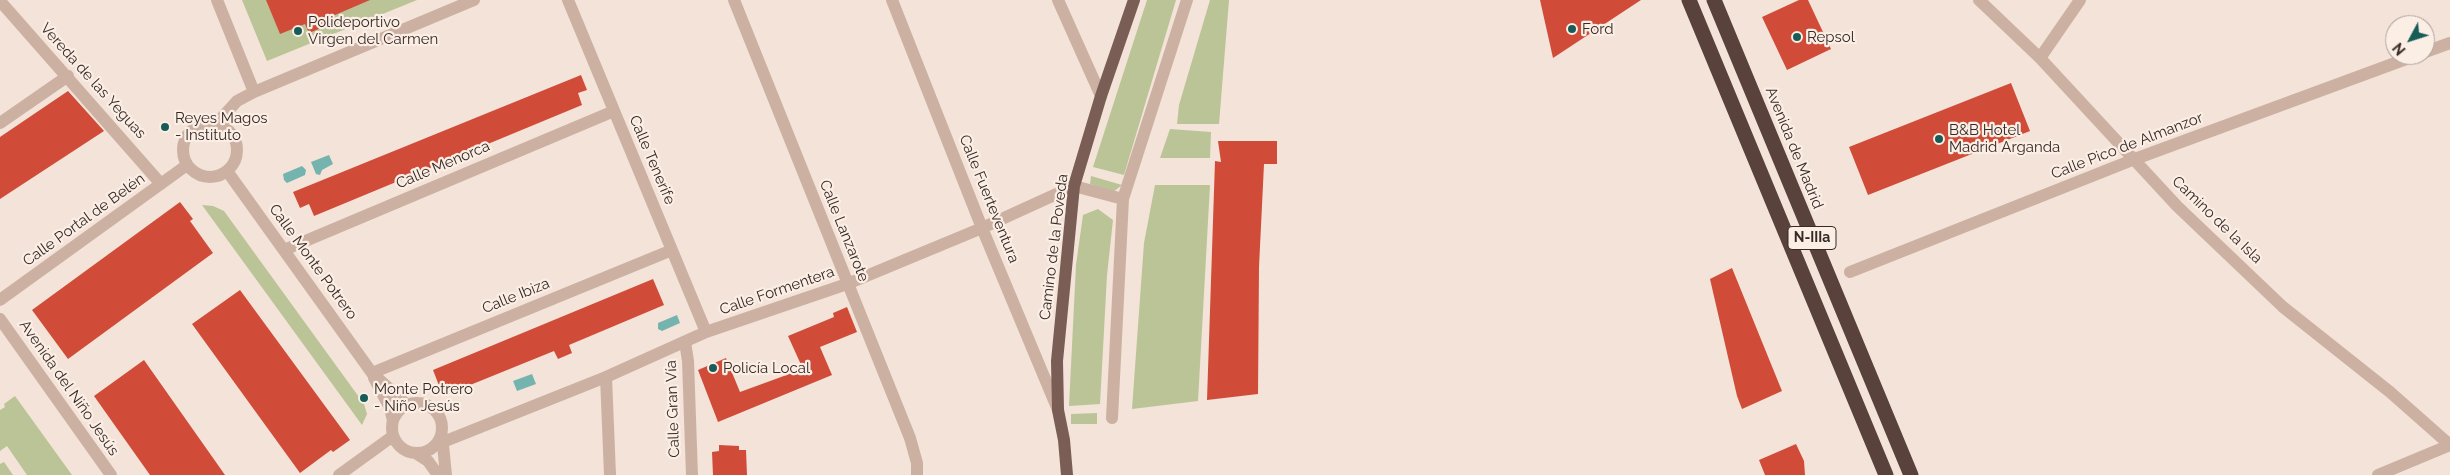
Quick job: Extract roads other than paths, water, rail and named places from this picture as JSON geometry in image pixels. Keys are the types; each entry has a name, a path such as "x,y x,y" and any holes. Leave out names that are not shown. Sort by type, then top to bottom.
{"highway":[{"name":"N-IIIa","path":"1689,0 1886,475"},
{"name":"Avenida de Madrid","path":"1714,0 1911,475"}],"main road":[{"name":"Camino de la Poveda","path":"1067,475 1064,440 1058,410 1057,361 1074,186 1100,96 1134,0"}],"street":[{"path":"217,0 254,92"},
{"path":"217,123 237,101 254,92 474,0"},
{"name":"Calle Tenerife","path":"568,0 706,332"},
{"name":"Calle Lanzarote","path":"734,0 910,438 917,463 917,475"},
{"name":"Calle Fuerteventura","path":"892,0 982,228 1058,410"},
{"path":"1058,0 1100,96"},
{"path":"1112,418 1123,199 1187,0"},
{"name":"Camino de la Isla","path":"1979,0 2040,58 2177,206 2283,307 2390,392 2450,445"},
{"path":"2040,58 2080,0"},
{"name":"Vereda de las Yeguas","path":"0,1 68,76 161,184"},
{"path":"2435,48 2450,43"},
{"name":"Calle Pico de Almanzor","path":"1850,272 2135,159 2389,65"},
{"path":"0,123 68,76"},
{"name":"Calle Menorca","path":"284,250 614,111"},
{"path":"210,122 217,123 228,130 236,143 236,158 227,171 219,175 205,176 192,171 187,165 182,153 183,142 186,135 197,125 210,122"},
{"name":"Calle Portal de Belén","path":"0,300 187,165"},
{"name":"Calle Monte Potrero","path":"227,171 372,373 390,408 393,420"},
{"path":"1074,186 1123,199"},
{"name":"Calle Formentera","path":"443,438 606,377 706,332 848,284 982,228 1074,186"},
{"name":"Calle Ibiza","path":"372,373 672,250"},
{"name":"Avenida del Niño Jesús","path":"0,319 111,475"},
{"name":"Calle Gran Vía","path":"685,342 688,361 692,475"},
{"name":"Calle Monte Potrero","path":"372,373 407,405"},
{"path":"606,377 610,475"},
{"path":"438,475 428,461 417,454 403,449 393,436 393,420 396,414 407,405 419,403 430,407 441,421 446,475"},
{"path":"340,475 393,436"},
{"path":"417,454 433,448 443,438"},
{"path":"2378,475 2450,445"}],"water":[{"path":"329,155 333,164 322,170 320,175 316,174 311,162"},
{"path":"302,166 306,170 305,175 287,183 284,180 283,174"},
{"path":"677,315 680,323 662,331 658,329 658,323"},
{"path":"532,374 536,384 517,391 513,381"}],"place":[{"name":"Ford","path":"1572,29"},
{"name":"Polideportivo Virgen del Carmen","path":"298,31"},
{"name":"Repsol","path":"1797,37"},
{"name":"Reyes Magos - Instituto","path":"165,127"},
{"name":"B&B Hotel Madrid Arganda","path":"1939,139"},
{"name":"Policía Local","path":"713,368"},
{"name":"Monte Potrero - Niño Jesús","path":"364,398"}]}
